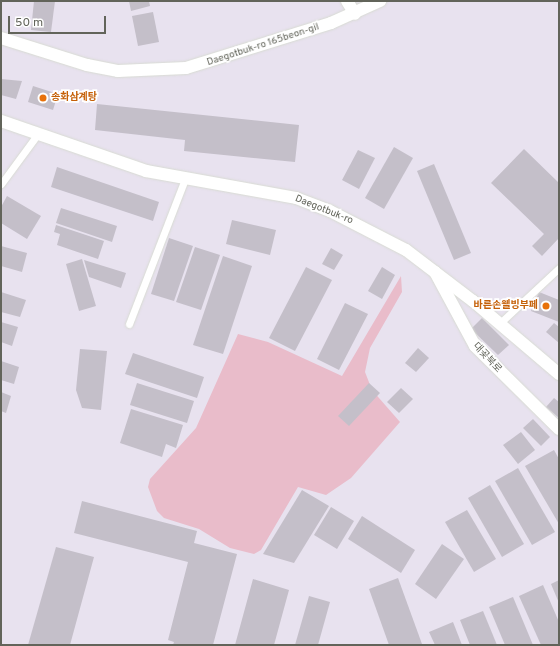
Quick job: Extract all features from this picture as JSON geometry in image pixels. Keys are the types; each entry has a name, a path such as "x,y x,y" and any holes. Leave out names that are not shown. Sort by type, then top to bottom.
{"street":[{"path":"347,1 355,14"},
{"name":"Daegotbuk-ro 165beon-gil","path":"1,38 87,66 150,71 210,64 355,14 380,1"},
{"name":"Daegotbuk-ro","path":"1,121 37,135 146,171 302,201 371,230 435,272 500,323 559,374"},
{"name":"대곶북로","path":"435,272 475,346 559,429"}],"lane":[{"path":"1,184 37,135"},
{"path":"129,324 185,179"},
{"path":"500,323 559,268"}],"shaded area":[{"path":"401,276 402,292 370,348 365,372 372,390 400,422 351,478 326,495 298,487 261,550 254,554 230,548 199,529 164,518 157,511 148,487 150,479 196,428 238,334 268,342 342,376"}],"building":[{"path":"34,1 55,1 51,32 31,30"},
{"path":"129,1 149,1 150,6 131,11"},
{"path":"153,12 159,42 138,46 132,16"},
{"path":"1,79 22,81 16,99 1,95"},
{"name":"송화삼계탕","path":"33,86 58,94 53,110 28,102"},
{"path":"97,104 299,125 295,162 184,151 185,140 95,130"},
{"path":"394,147 413,158 384,209 365,198"},
{"path":"524,149 559,183 559,238 542,256 532,246 544,234 491,183"},
{"path":"358,150 375,158 359,189 342,180"},
{"path":"434,164 471,253 454,260 417,171"},
{"path":"57,167 159,202 153,221 51,187"},
{"path":"7,196 41,216 27,239 1,223 1,207"},
{"path":"61,208 117,226 112,242 56,223"},
{"path":"232,220 276,230 270,255 226,244"},
{"path":"56,225 104,241 98,259 57,245 60,234 54,232"},
{"path":"169,238 193,246 174,301 151,294"},
{"path":"1,246 27,253 22,272 1,266"},
{"path":"195,247 220,255 201,310 176,302"},
{"path":"331,248 343,255 334,270 322,264"},
{"path":"223,256 252,266 223,354 193,345"},
{"path":"82,259 96,306 79,311 66,264"},
{"path":"84,260 126,273 121,288 89,277"},
{"path":"306,267 332,280 295,351 269,338"},
{"path":"382,267 395,275 382,299 368,291"},
{"path":"1,292 26,300 20,317 1,312"},
{"name":"바른손웰빙부페","path":"539,292 559,300 559,322 531,311"},
{"path":"345,303 368,314 339,370 317,359"},
{"path":"482,318 509,345 498,355 471,329"},
{"path":"1,322 18,327 12,346 1,342"},
{"path":"554,323 559,327 559,343 546,332"},
{"path":"418,348 429,358 416,372 405,363"},
{"path":"80,349 107,351 101,410 82,408 76,390"},
{"path":"133,353 204,377 197,398 125,374"},
{"path":"1,361 19,367 14,384 1,380"},
{"path":"137,383 194,401 187,423 130,405"},
{"path":"369,383 380,393 349,426 338,416"},
{"path":"401,388 413,399 399,413 387,402"},
{"path":"1,392 11,396 6,413 1,411"},
{"path":"554,398 559,402 559,418 546,407"},
{"path":"131,409 183,425 176,448 166,444 162,457 120,443"},
{"path":"533,419 550,437 541,446 523,428"},
{"path":"521,432 535,450 518,464 503,445"},
{"path":"554,450 559,459 559,524 525,466"},
{"path":"518,468 555,532 532,545 495,481"},
{"path":"490,485 524,544 502,557 468,498"},
{"path":"302,490 329,506 294,563 263,554"},
{"path":"82,501 197,531 194,543 237,554 213,645 173,645 174,642 168,640 188,562 74,533"},
{"path":"331,507 354,521 337,549 314,535"},
{"path":"467,510 496,559 474,572 445,522"},
{"path":"362,516 415,550 401,573 348,539"},
{"path":"442,544 464,559 436,599 415,584"},
{"path":"56,547 94,557 70,645 28,645"},
{"path":"398,578 422,644 420,645 389,645 369,589"},
{"path":"253,579 289,590 274,645 235,645"},
{"path":"559,580 559,603 551,584"},
{"path":"543,585 559,622 558,645 541,645 519,596"},
{"path":"309,596 330,602 318,645 295,645"},
{"path":"513,597 533,645 505,645 489,607"},
{"path":"483,611 497,645 470,645 460,620"},
{"path":"453,622 462,645 435,645 429,632"}],"place":[{"name":"송화삼계탕","path":"43,98"},
{"name":"바른손웰빙부페","path":"546,306"}]}
